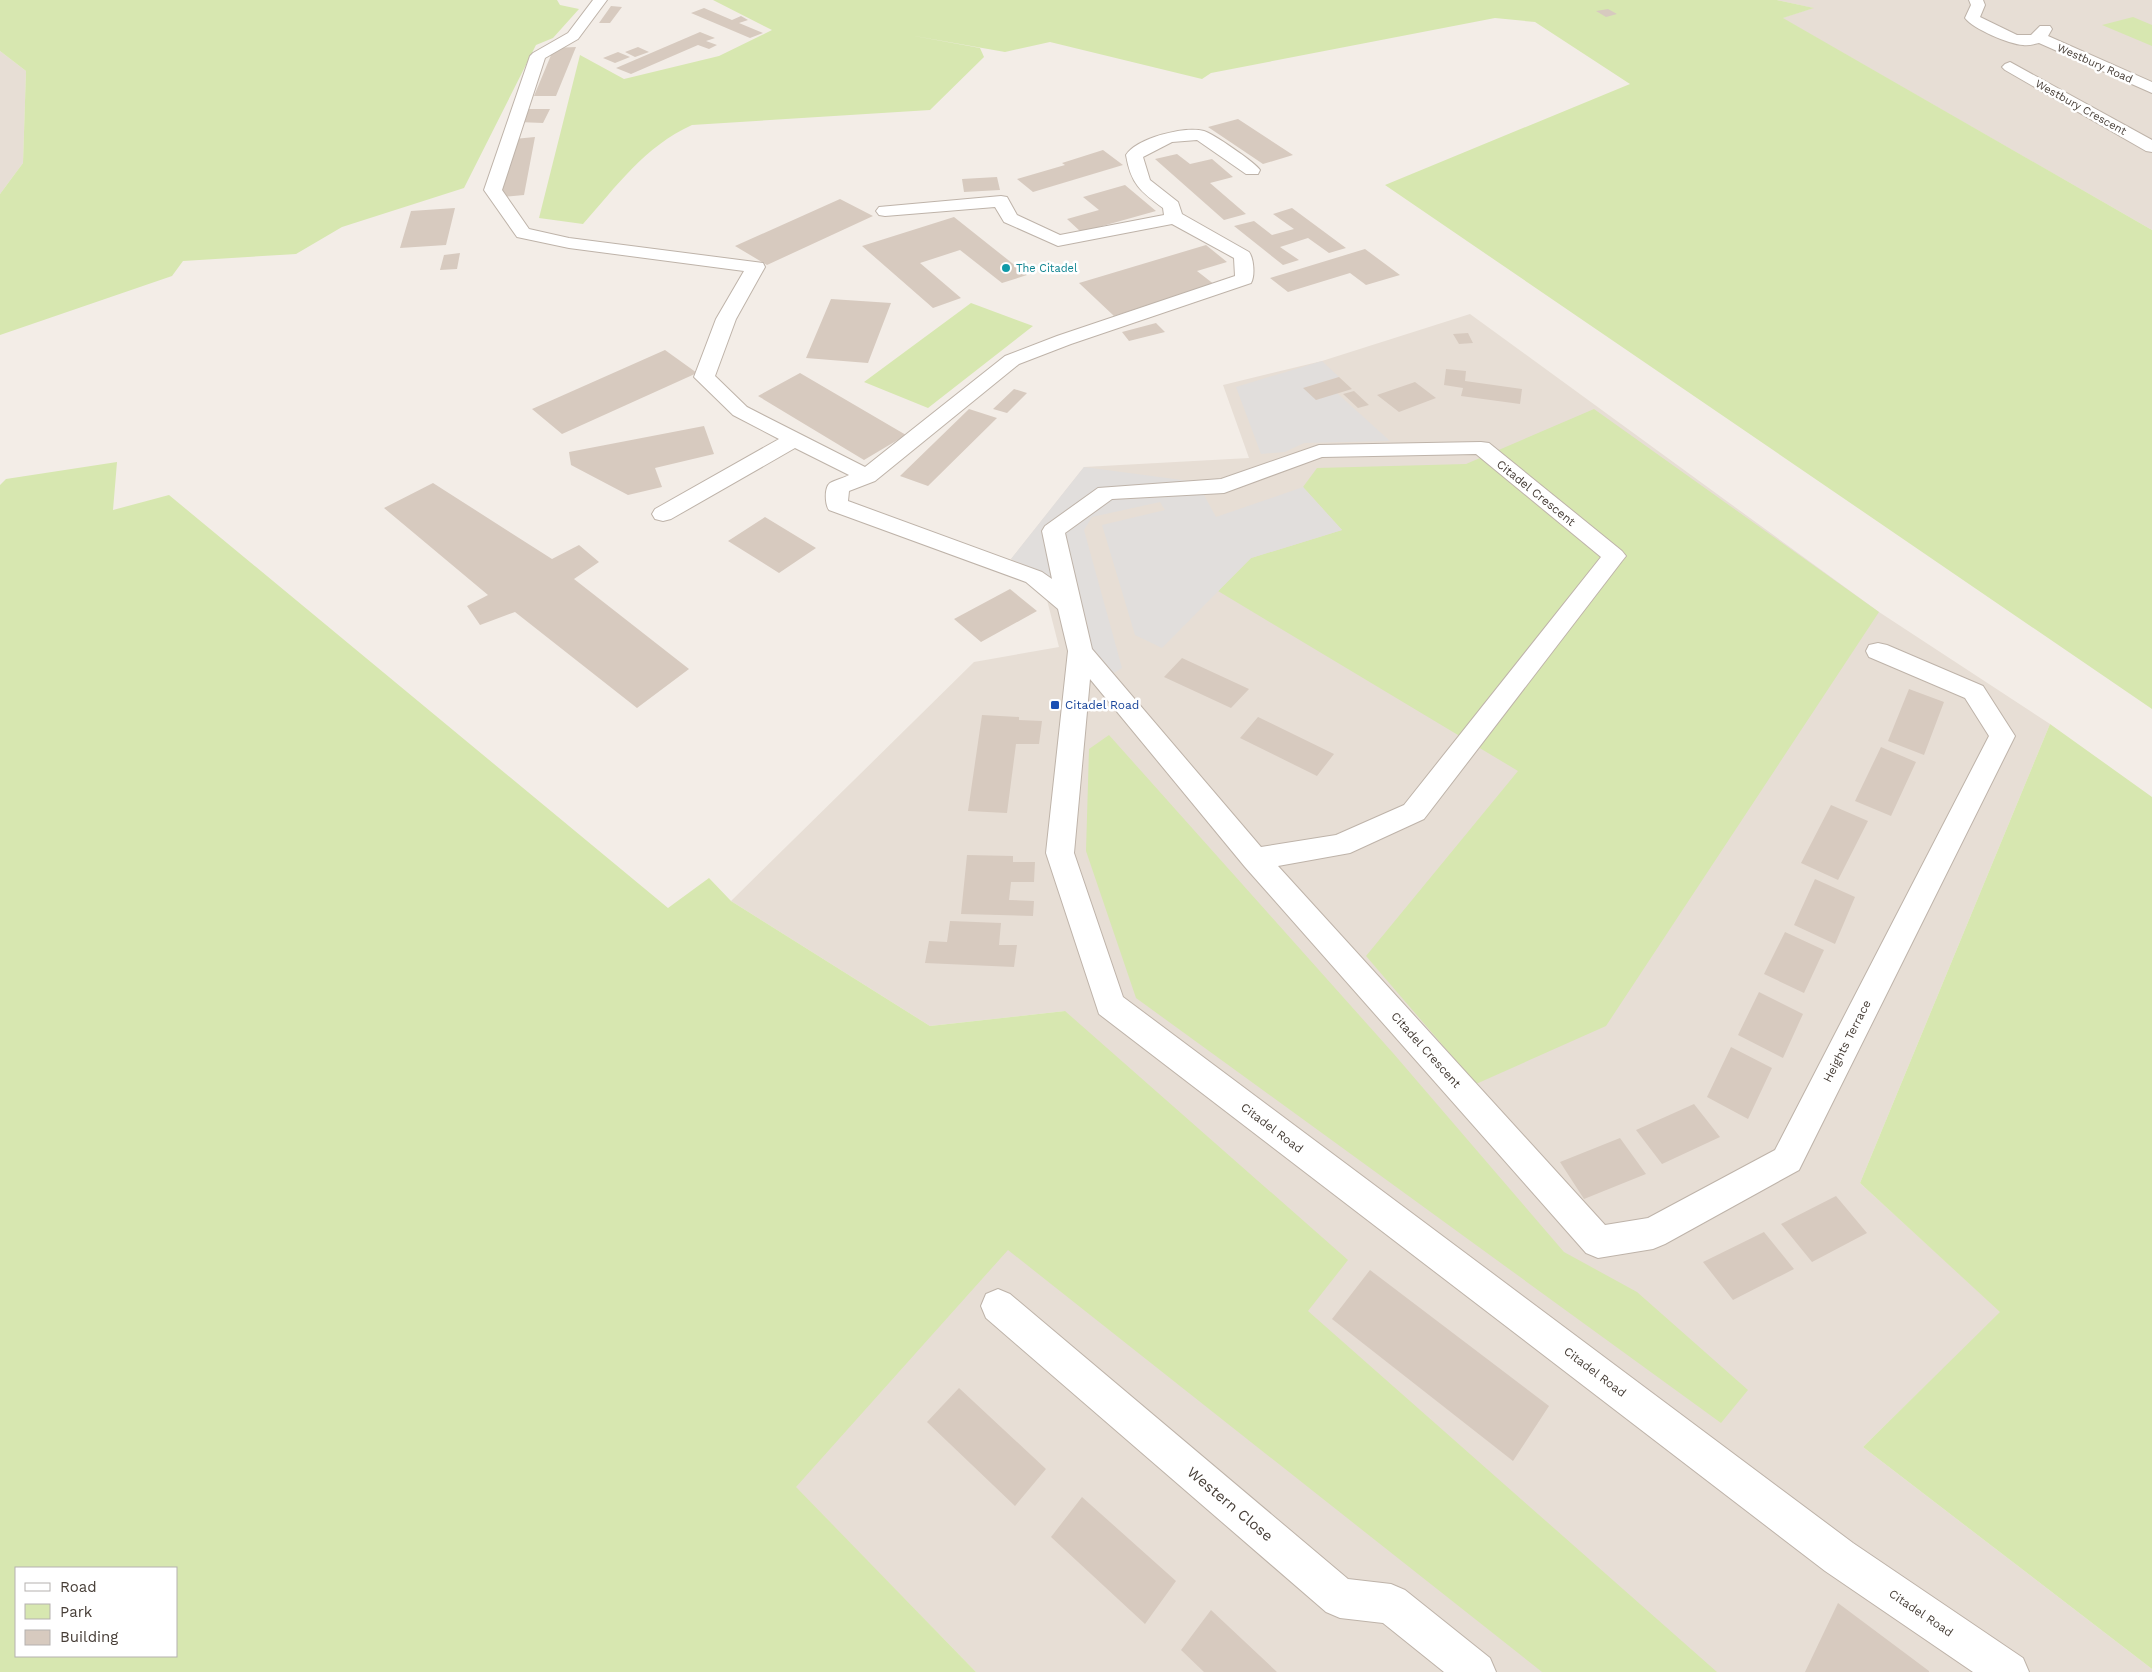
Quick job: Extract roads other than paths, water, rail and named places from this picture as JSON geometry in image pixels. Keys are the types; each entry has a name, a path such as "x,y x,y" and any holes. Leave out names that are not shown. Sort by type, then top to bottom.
{"street":[{"path":"600,0 572,36 538,56 493,190 523,233 582,245 756,267 726,319 704,377 740,411 867,476"},
{"name":"Westbury Road","path":"1976,0 1978,5 1972,18 1983,25 2022,42 2042,33 2152,88"},
{"name":"Westbury Crescent","path":"2010,68 2152,147"},
{"path":"1173,218 1172,206 1141,183 1134,154 1145,146 1192,134 1201,135 1252,170"},
{"path":"885,210 1001,201 1010,218 1058,240 1173,218 1243,256 1244,279 1064,340 1012,360 867,476 838,488 838,505 1034,577 1070,606"},
{"path":"663,514 795,439"},
{"name":"Citadel Crescent","path":"1070,606 1053,531 1106,493 1224,486 1319,451 1481,448 1614,556 1414,812 1340,845 1255,859"},
{"name":"Citadel Road","path":"1070,606 1080,651 1060,853 1110,1004 1839,1558 2009,1672"},
{"name":"Citadel Crescent","path":"1080,651 1255,859 1598,1242"},
{"name":"Heights Terrace","path":"1598,1242 1653,1233 1787,1160 2002,736 1974,692 1878,651"},
{"name":"Western Close","path":"998,1306 1340,1598 1391,1604 1476,1672"}],"place":[{"name":"The Citadel","path":"1006,268"},
{"name":"Citadel Road","path":"1055,705"}]}
